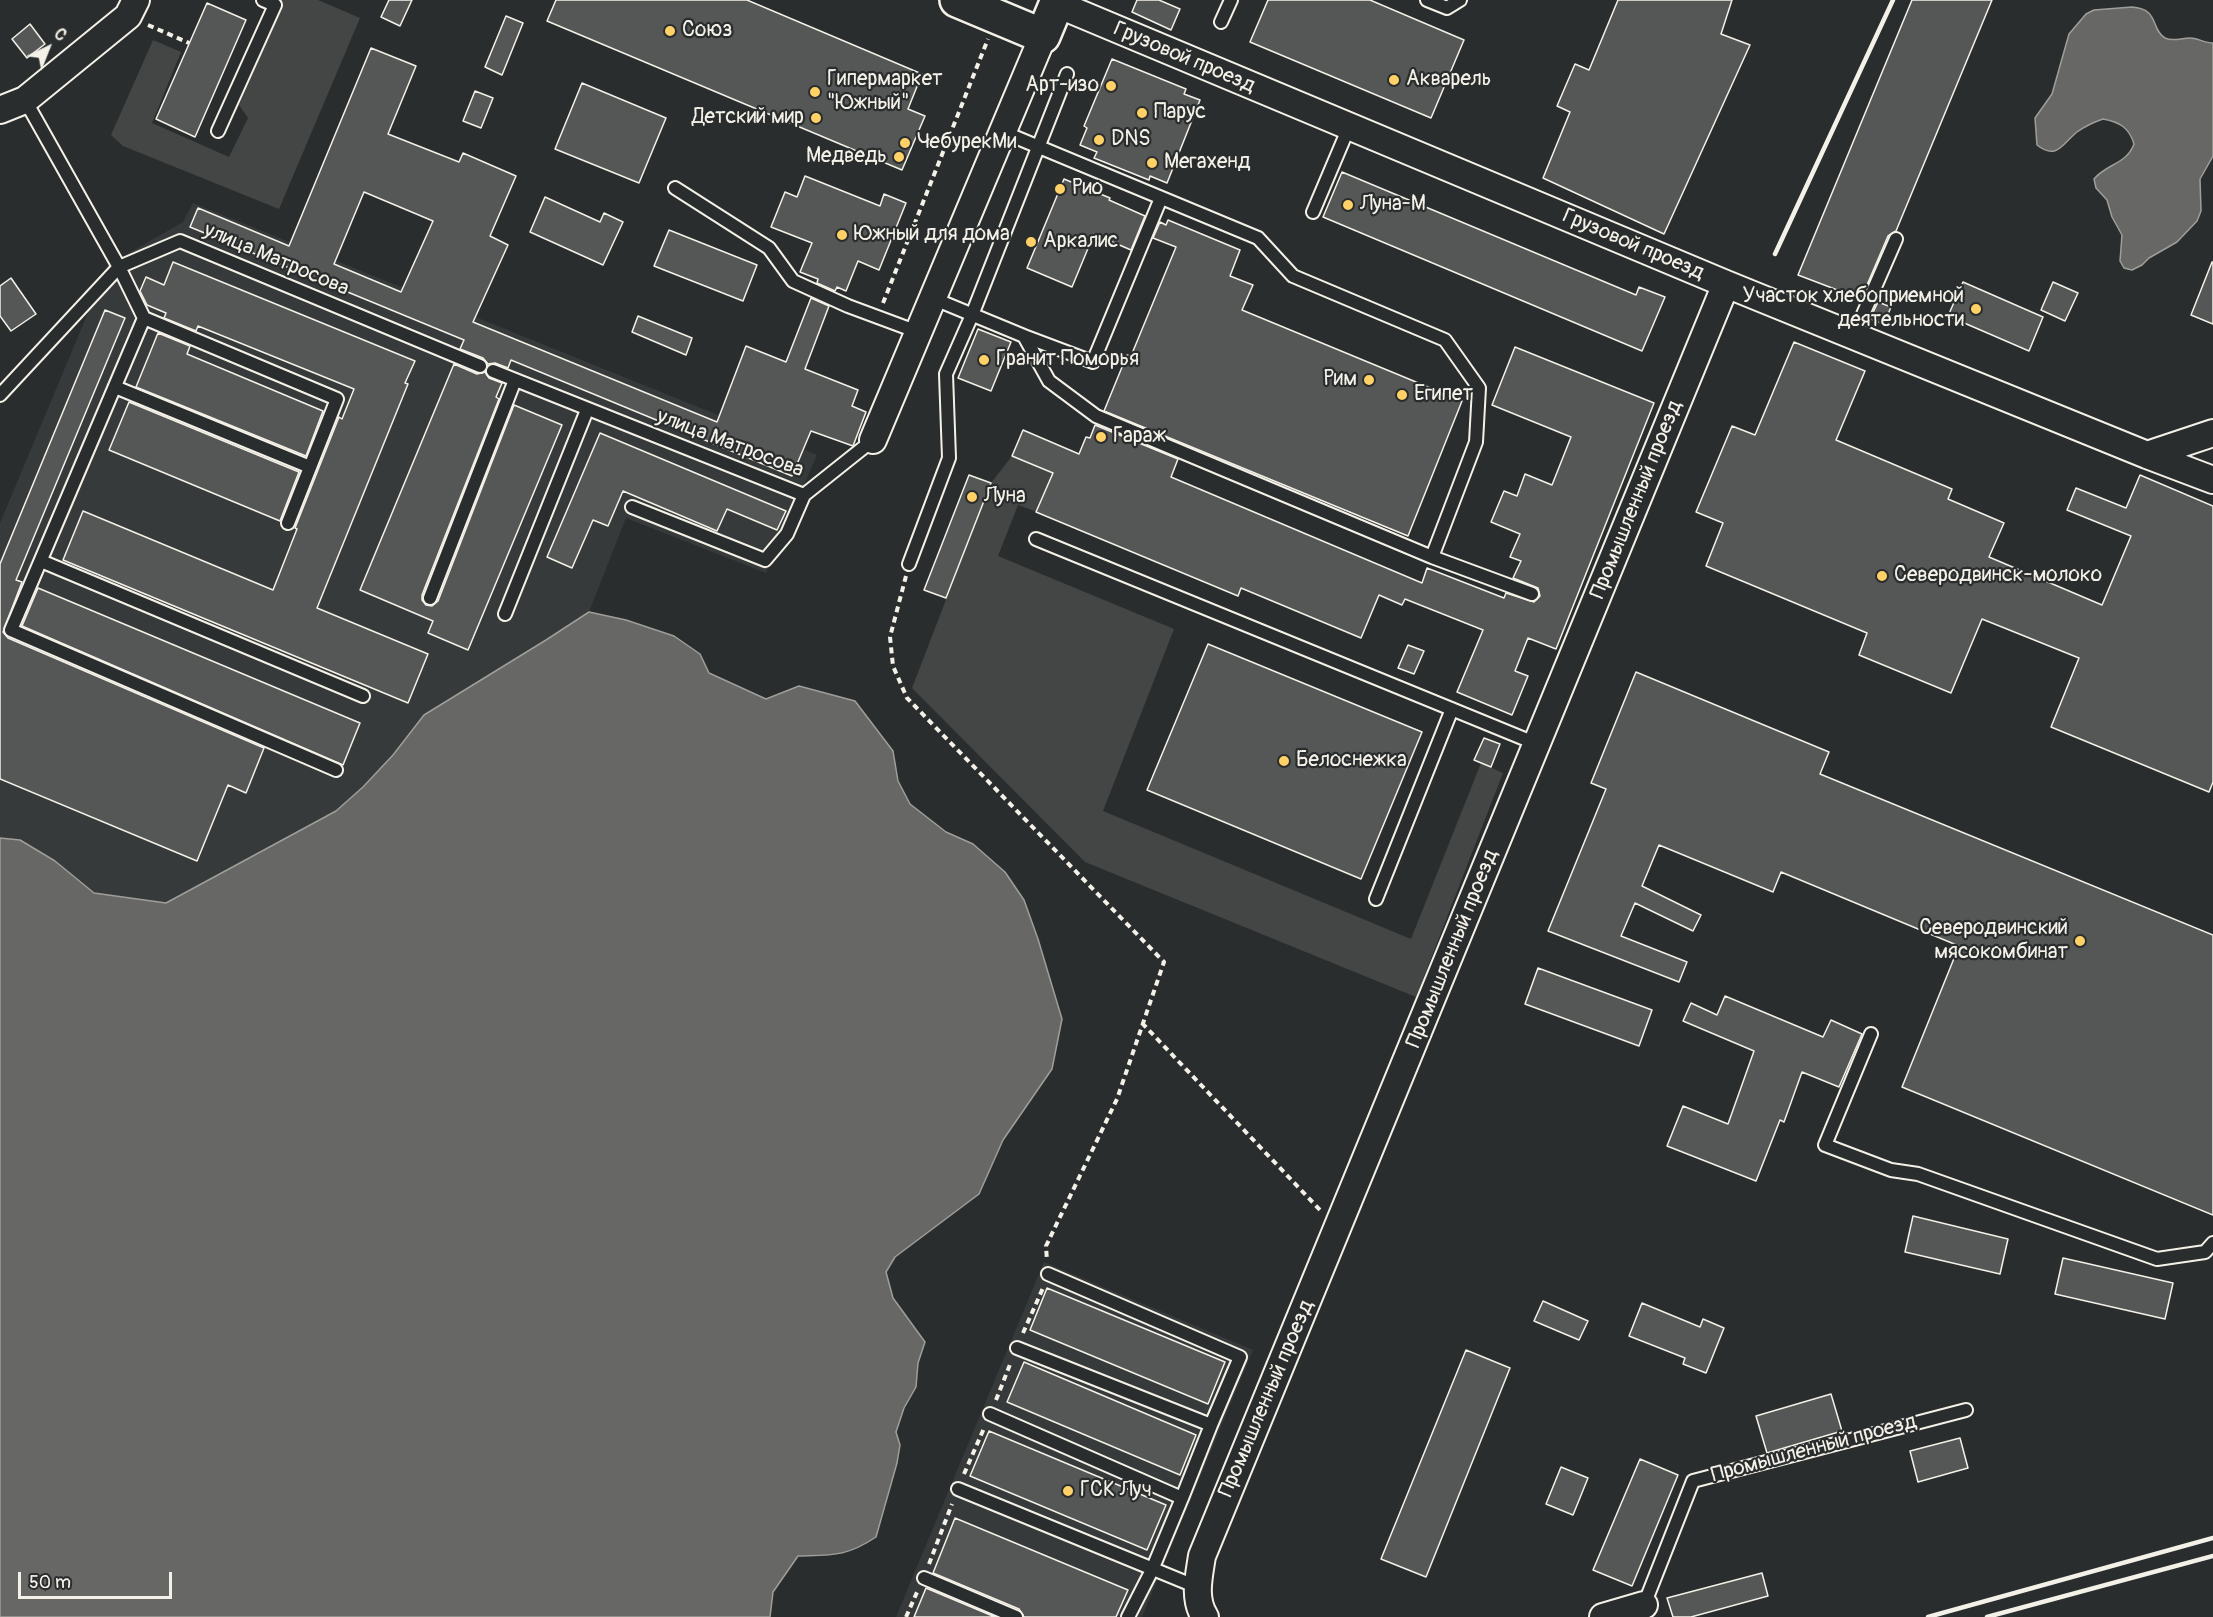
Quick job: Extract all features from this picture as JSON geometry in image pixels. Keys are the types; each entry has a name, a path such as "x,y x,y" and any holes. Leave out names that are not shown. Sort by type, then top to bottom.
{"main road":[{"path":"957,0 1043,36 1058,2"}],"street":[{"name":"Грузовой проезд","path":"1058,2 1349,127 1726,284 2213,480"},
{"path":"0,111 25,100 132,8"},
{"path":"873,440 1043,36"},
{"name":"Промышленный проезд","path":"1205,1617 1201,1611 1197,1587 1202,1556 1726,284"},
{"path":"2147,455 2207,439"},
{"name":"Промышленный проезд","path":"1602,1617 1644,1605"}],"lane":[{"path":"218,132 275,5 263,0"},
{"path":"1221,22 1231,0"},
{"path":"1426,0 1447,8 1460,0"},
{"path":"909,564 949,458 946,374 972,315 1067,74"},
{"path":"25,100 119,267 144,318 337,399 288,523"},
{"path":"1313,212 1349,127"},
{"path":"1003,132 1258,238 1293,276 1445,340 1479,388 1476,442 1432,557"},
{"path":"675,188 769,248 793,281 848,306 918,332"},
{"path":"932,298 1093,362 1161,198"},
{"path":"1854,335 1896,239"},
{"name":"улица Матросова","path":"0,395 119,267 180,241 480,366"},
{"path":"144,318 11,630 336,770"},
{"path":"1024,336 1049,381 1096,416 1432,557 1532,594"},
{"name":"улица Матросова","path":"493,371 804,495 873,440"},
{"path":"430,598 515,380"},
{"path":"115,387 310,468"},
{"path":"505,614 587,410"},
{"path":"632,507 765,560 787,534 804,495"},
{"path":"1036,539 1537,744"},
{"path":"41,561 363,696"},
{"path":"1376,899 1452,709"},
{"path":"1871,1034 1826,1145 1890,1170 1918,1174 2157,1259 2205,1252 2213,1243"},
{"path":"1048,1274 1240,1357 1152,1570 1128,1617"},
{"path":"1017,1348 1211,1425"},
{"name":"Промышленный проезд","path":"1644,1605 1692,1481 1966,1410"},
{"path":"990,1414 1182,1498"},
{"path":"958,1489 1197,1587"},
{"path":"924,1578 1016,1617"}],"path":[{"path":"132,8 189,43"},
{"path":"878,317 988,39"},
{"path":"906,1617 1048,1274 1046,1246 1117,1099 1164,962 907,698 893,666 890,637 909,564"},
{"path":"1142,1023 1338,1229"}],"shaded area":[{"path":"275,0 318,0 360,18 279,209 123,146 111,135 153,40 181,52 152,123 229,157 248,118 239,105 283,4"},
{"path":"2132,7 2147,11 2157,30 2165,38 2174,40 2193,38 2213,43 2213,156 2200,179 2201,211 2197,221 2177,242 2132,270 2124,268 2120,261 2122,235 2112,217 2107,200 2096,188 2094,179 2131,151 2134,144 2129,133 2119,124 2103,119 2080,130 2059,149 2050,151 2037,145 2035,118 2052,94 2069,34 2086,14 2094,10"},
{"path":"193,203 817,455 766,573 626,518 589,612 424,715 393,755 363,787 336,811 166,903 94,893 55,861 20,840 0,838 0,523 108,265 183,222"},
{"path":"1012,456 1053,473 1037,512 1018,505 998,556 1174,629 1103,811 1411,939 1481,763 1503,773 1416,997 1085,862 912,688 991,483"},
{"path":"589,612 626,620 674,636 700,654 709,673 766,699 799,686 855,701 893,751 898,781 910,804 946,832 973,844 1005,872 1024,900 1038,939 1062,1019 1052,1069 1003,1140 979,1194 895,1257 886,1272 893,1298 925,1342 918,1363 916,1387 904,1408 896,1432 900,1445 897,1463 876,1537 847,1552 798,1556 773,1592 770,1617 0,1617 0,838 20,840 55,861 94,893 166,903 336,811 363,787 393,755 424,715"},
{"path":"1044,1262 1253,1350 1142,1617 896,1617"}],"building":[{"path":"389,0 412,0 400,26 381,17"},
{"name":"Гипермаркет \"Южный\"","path":"556,0 747,0 922,74 908,109 925,116 902,170 547,21"},
{"path":"1137,0 1159,0 1180,9 1171,30 1132,12"},
{"name":"Акварель","path":"1268,0 1370,0 1464,40 1431,118 1250,42"},
{"path":"1618,0 1732,0 1721,34 1750,45 1664,234 1543,178 1570,112 1557,106 1575,64 1589,70"},
{"path":"1912,0 1992,0 1896,231 1888,236 1861,299 1798,275"},
{"path":"207,3 246,20 195,137 156,119"},
{"path":"506,16 523,23 502,75 485,67"},
{"path":"30,24 45,44 27,58 12,39"},
{"path":"371,48 416,66 388,134 459,162 463,153 516,176 490,236 508,245 473,322 717,422 746,346 786,362 811,298 829,306 805,369 858,390 852,406 866,412 853,446 811,431 792,476 511,360 508,368 495,363 488,364 483,358 460,349 464,340 190,227 198,208 289,246","holes":["364,192 433,221 401,292 334,264"]},
{"name":"Парус","path":"1112,59 1186,89 1184,94 1200,100 1167,183 1150,176 1149,180 1094,158 1097,152 1080,145 1087,128 1084,126"},
{"path":"582,83 666,118 639,183 555,149"},
{"path":"475,91 493,98 481,128 463,121"},
{"path":"1342,172 1636,295 1639,287 1665,297 1642,351 1323,217"},
{"name":"Южный для дома","path":"805,176 880,206 884,194 906,203 879,270 858,261 846,291 837,287 835,291 817,283 818,279 800,272 812,243 771,227 785,192 797,197"},
{"path":"1064,179 1110,198 1109,200 1145,216 1131,250 1094,234 1072,287 1027,268"},
{"path":"545,197 600,222 604,213 623,222 603,265 530,232"},
{"path":"1168,220 1240,250 1230,276 1253,285 1242,310 1462,401 1408,536 1104,411 1127,355 1131,356 1176,247 1153,238 1160,222 1166,225"},
{"path":"669,230 757,265 743,301 654,266"},
{"path":"173,262 415,361 405,383 408,384 317,608 428,654 408,703 63,560 83,511 273,590 339,417 342,419 354,389 198,326 196,331 164,318 166,313 147,305 140,291 146,277 164,285"},
{"path":"2213,262 2213,324 2191,315"},
{"path":"11,278 36,314 11,331 0,316 0,286"},
{"path":"1963,282 2043,317 2029,351 1948,316"},
{"path":"2053,282 2078,293 2065,321 2041,310"},
{"path":"1878,302 1891,307 1884,324 1870,319"},
{"path":"105,310 125,318 16,580 22,582 3,632 8,638 264,748 246,793 228,785 197,861 0,779 0,564"},
{"path":"638,316 692,338 686,355 632,332"},
{"name":"Гранит Поморья","path":"978,329 1011,342 991,391 958,378"},
{"path":"158,333 190,346 187,354 323,411 306,456 136,387"},
{"name":"Северодвинск-молоко","path":"1794,342 1865,371 1836,440 1952,489 1948,499 2004,523 1989,557 2102,605 2131,536 2067,510 2076,488 2126,508 2140,475 2213,506 2213,782 2209,792 2051,727 2079,658 1982,619 1951,693 1859,655 1867,633 1706,566 1723,523 1696,512 1732,426 1755,435"},
{"path":"1515,347 1654,403 1556,649 1528,638 1515,671 1528,676 1512,715 1457,692 1483,630 1405,599 1402,605 1379,595 1361,638 1241,588 1238,596 1036,512 1053,473 1012,456 1023,430 1079,454 1086,437 1090,438 1095,425 1178,459 1171,477 1422,583 1427,568 1504,598 1506,593 1534,602 1540,596 1538,588 1513,578 1521,561 1510,557 1520,534 1491,522 1504,491 1517,496 1525,474 1552,485 1571,437 1492,405"},
{"path":"454,364 477,374 485,372 489,378 502,383 496,397 499,399 422,595 422,600 426,605 432,606 438,601 514,405 562,425 468,650 428,633 433,621 360,590"},
{"path":"129,402 299,472 280,521 109,450"},
{"path":"600,433 786,511 777,530 727,509 717,531 623,491 608,526 593,520 572,568 547,557"},
{"path":"969,475 991,483 946,598 924,590"},
{"path":"38,588 360,723 343,765 22,626"},
{"name":"Белоснежка","path":"1208,644 1422,732 1361,879 1147,790"},
{"path":"1408,645 1424,651 1414,674 1398,668"},
{"name":"Северодвинский мясокомбинат","path":"1636,672 1829,752 1820,774 2213,935 2213,1215 1902,1087 1959,946 1781,872 1773,892 1659,845 1642,886 1701,915 1693,931 1635,903 1621,936 1687,962 1679,982 1548,931 1606,789 1591,783"},
{"path":"1484,738 1500,744 1491,767 1474,760"},
{"path":"1538,968 1652,1010 1639,1046 1525,1004"},
{"path":"1725,996 1823,1037 1831,1020 1862,1034 1839,1087 1802,1072 1784,1122 1780,1120 1756,1181 1667,1146 1683,1106 1728,1124 1754,1051 1683,1021 1691,1003 1717,1015"},
{"path":"1913,1216 2008,1239 2000,1274 1905,1252"},
{"path":"2063,1258 2173,1283 2165,1319 2055,1294"},
{"path":"1047,1288 1225,1362 1208,1404 1030,1330"},
{"path":"1543,1301 1588,1321 1579,1340 1534,1321"},
{"path":"1642,1303 1700,1327 1703,1319 1724,1328 1706,1373 1683,1364 1685,1358 1629,1336"},
{"path":"1466,1350 1510,1368 1426,1577 1381,1559"},
{"path":"1024,1362 1196,1435 1180,1475 1007,1402"},
{"path":"1831,1394 1842,1431 1767,1453 1756,1416"},
{"name":"ГСК Луч","path":"989,1431 1166,1505 1147,1550 970,1476"},
{"path":"1960,1438 1968,1468 1918,1482 1910,1451"},
{"path":"1640,1459 1678,1475 1632,1586 1593,1570"},
{"path":"1561,1467 1588,1478 1573,1515 1546,1504"},
{"path":"955,1518 1128,1590 1116,1617 1024,1617 1019,1609 933,1573"},
{"path":"1762,1573 1768,1596 1691,1617 1673,1617 1667,1598"},
{"path":"926,1588 995,1617 914,1617"}],"railway":[{"path":"1775,254 1893,0"},
{"path":"1928,1617 2213,1538"},
{"path":"1987,1617 2213,1556"}],"place":[{"name":"Союз","path":"670,31"},
{"name":"Акварель","path":"1394,80"},
{"name":"Арт-изо","path":"1111,86"},
{"name":"Гипермаркет \"Южный\"","path":"815,92"},
{"name":"Парус","path":"1142,113"},
{"name":"Детский мир","path":"816,118"},
{"name":"DNS","path":"1099,140"},
{"name":"ЧебурекМи","path":"905,143"},
{"name":"Медведь","path":"899,157"},
{"name":"Мегахенд","path":"1152,163"},
{"name":"Рио","path":"1060,189"},
{"name":"Луна-М","path":"1348,205"},
{"name":"Южный для дома","path":"842,235"},
{"name":"Аркалис","path":"1031,242"},
{"name":"Участок хлебоприемной деятельности","path":"1976,309"},
{"name":"Гранит Поморья","path":"984,360"},
{"name":"Рим","path":"1369,380"},
{"name":"Египет","path":"1402,395"},
{"name":"Гараж","path":"1101,437"},
{"name":"Луна","path":"972,497"},
{"name":"Северодвинск-молоко","path":"1882,576"},
{"name":"Белоснежка","path":"1284,761"},
{"name":"Северодвинский мясокомбинат","path":"2080,941"},
{"name":"ГСК Луч","path":"1068,1491"}]}
